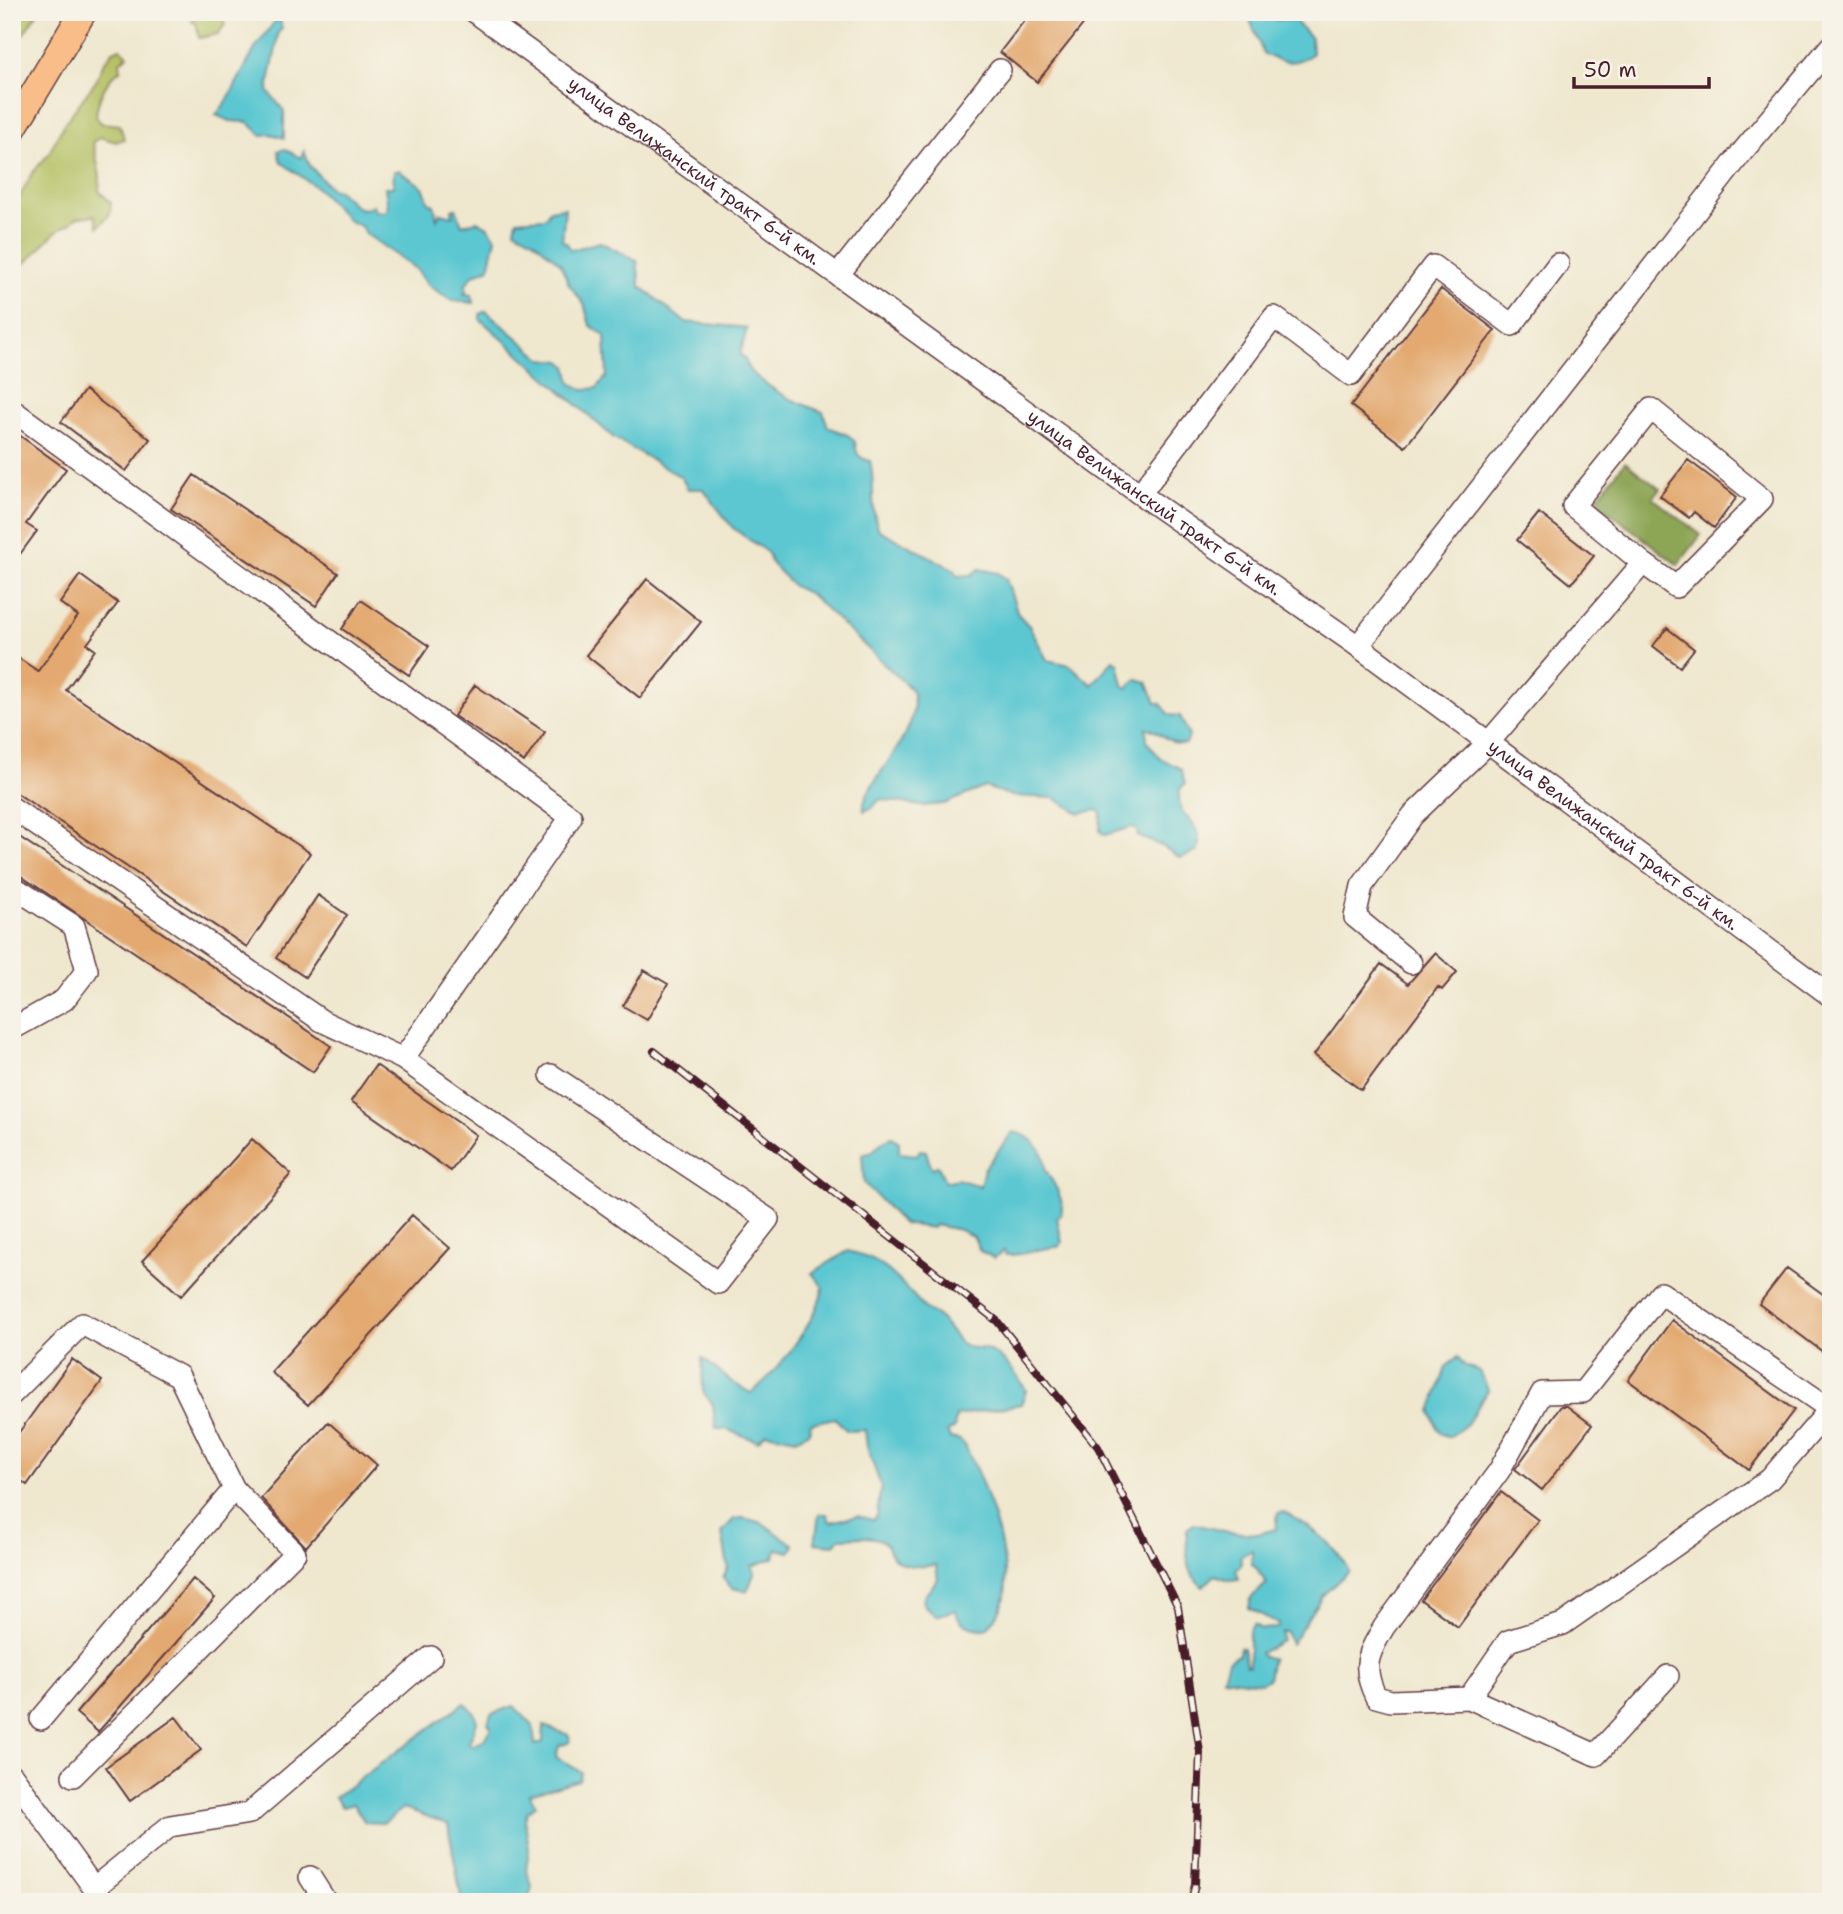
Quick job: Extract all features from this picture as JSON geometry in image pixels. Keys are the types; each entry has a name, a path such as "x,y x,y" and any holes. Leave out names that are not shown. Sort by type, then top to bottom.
{"main road":[{"path":"12,130 83,12"}],"street":[{"name":"улица Велижанский тракт 6-й км.","path":"475,12 1140,494 1358,646 1831,996"},
{"path":"1358,646 1734,162 1831,46"},
{"path":"838,275 1000,70"},
{"path":"1140,494 1274,317 1352,375 1433,266 1512,325 1558,264"},
{"path":"1651,409 1762,499 1676,587 1643,563 1573,506 1651,409"},
{"path":"12,410 571,817 403,1059"},
{"path":"1411,963 1355,917 1362,886 1413,814 1488,743 1643,563"},
{"path":"12,808 322,1021 403,1059 718,1283 768,1219 551,1075"},
{"path":"12,886 74,926 87,970 64,1000 12,1029"},
{"path":"12,1005 33,1016"},
{"path":"1469,1698 1508,1641 1563,1624 1770,1479 1830,1408 1661,1293 1583,1392 1542,1393 1499,1471 1384,1627 1369,1652 1366,1678 1376,1697 1391,1701 1469,1698 1596,1755 1668,1676"},
{"path":"12,1394 82,1324 179,1376 234,1489 295,1553 73,1776"},
{"path":"41,1719 234,1489"},
{"path":"12,1775 99,1895 170,1826 250,1812 431,1657"},
{"path":"310,1877 326,1902"}],"green space":[{"path":"12,12 38,12 12,51"},
{"path":"196,12 228,12 222,16 225,25 218,34 199,38 196,23 192,22"},
{"path":"120,48 128,55 120,62 121,70 111,78 104,90 96,117 101,123 120,125 124,139 116,142 100,137 93,142 100,176 99,191 111,203 110,214 98,227 95,215 76,218 57,231 25,264 12,273 12,211 33,172 48,155 64,124 96,81 103,64 113,51"},
{"path":"1625,462 1660,489 1653,498 1701,535 1678,565 1595,501"}],"water":[{"path":"1247,12 1271,12 1276,20 1294,20 1311,38 1312,54 1288,62 1263,53"},
{"path":"276,20 280,20 282,29 278,32 268,91 284,111 284,138 271,134 261,135 248,122 230,121 216,115 227,101 256,47"},
{"path":"285,149 301,158 304,151 310,166 331,189 339,191 358,208 366,209 373,205 375,211 385,212 388,209 385,187 393,187 394,171 399,171 423,187 429,203 434,205 437,219 440,213 453,216 452,209 456,208 462,225 477,221 488,227 496,238 489,268 473,275 465,286 467,289 464,294 472,295 474,303 451,300 428,285 416,269 365,233 361,226 349,221 317,188 281,162 278,151"},
{"path":"565,208 562,241 566,242 571,250 600,242 637,261 640,286 685,322 747,328 740,355 745,358 751,372 784,396 823,412 828,427 848,435 855,442 858,455 870,461 874,513 879,530 955,570 957,576 971,575 979,569 998,573 1006,579 1018,614 1030,627 1047,660 1070,665 1092,685 1113,660 1118,663 1123,685 1127,688 1137,679 1147,682 1156,703 1161,703 1169,715 1180,716 1189,736 1186,744 1179,744 1146,728 1147,742 1160,758 1181,769 1185,784 1180,789 1180,806 1198,833 1198,851 1180,858 1162,846 1138,836 1137,830 1132,827 1105,835 1100,831 1101,813 1098,810 1079,813 1054,798 1012,796 985,787 944,804 921,806 880,799 873,807 864,811 865,800 871,787 902,741 910,724 914,707 912,690 810,594 793,586 771,563 768,553 733,528 703,489 688,489 681,477 614,438 480,319 480,314 486,311 542,359 561,361 567,366 571,383 583,390 597,388 607,376 605,336 590,325 584,304 569,284 560,263 533,240 515,230 517,220 545,218 550,210"},
{"path":"1013,1132 1026,1136 1040,1150 1045,1169 1059,1194 1062,1207 1057,1218 1062,1243 1058,1247 1013,1255 1006,1255 1004,1251 994,1258 980,1251 974,1237 960,1230 934,1225 933,1228 903,1224 864,1183 862,1154 871,1153 883,1141 892,1137 899,1142 899,1153 917,1155 920,1150 926,1151 931,1168 938,1166 945,1182 957,1179 980,1186 984,1169"},
{"path":"848,1251 874,1261 893,1274 928,1312 937,1315 962,1345 985,1349 998,1356 1014,1372 1026,1390 1021,1404 956,1416 954,1429 947,1431 950,1438 960,1440 964,1444 972,1460 994,1518 1004,1559 1004,1601 986,1629 963,1623 956,1610 936,1616 923,1604 924,1597 938,1579 936,1565 904,1564 893,1558 885,1543 875,1538 839,1538 833,1545 815,1543 819,1514 827,1514 830,1522 857,1516 873,1520 877,1516 881,1486 867,1447 865,1430 847,1431 835,1418 811,1423 809,1432 796,1439 766,1433 758,1441 725,1429 716,1429 713,1405 703,1392 702,1358 751,1393 784,1359 814,1314 823,1287 812,1273"},
{"path":"1458,1357 1465,1366 1480,1371 1488,1390 1467,1424 1449,1437 1440,1433 1431,1412 1446,1367"},
{"path":"1283,1512 1321,1537 1349,1571 1322,1596 1291,1644 1286,1632 1282,1632 1282,1641 1260,1653 1263,1657 1272,1658 1268,1679 1261,1683 1223,1678 1228,1661 1239,1654 1240,1647 1243,1648 1246,1665 1249,1666 1249,1631 1254,1624 1261,1629 1278,1628 1279,1624 1249,1608 1251,1598 1267,1583 1252,1564 1252,1550 1240,1557 1242,1564 1236,1569 1239,1579 1229,1580 1215,1575 1203,1587 1190,1568 1187,1529 1194,1524 1227,1532 1258,1534 1276,1529 1278,1513"},
{"path":"744,1518 762,1523 794,1545 790,1552 777,1549 774,1558 752,1566 755,1572 747,1591 732,1588 723,1578 728,1568 722,1532 734,1519"},
{"path":"464,1703 474,1712 477,1722 469,1743 472,1746 484,1740 491,1727 488,1723 491,1714 514,1706 533,1726 535,1745 543,1742 544,1726 569,1735 570,1742 559,1746 556,1757 581,1772 579,1780 529,1794 536,1805 527,1812 525,1820 529,1850 526,1869 532,1886 528,1902 462,1902 448,1824 404,1808 383,1823 365,1822 353,1804 342,1807 335,1797"}],"building":[{"path":"1031,12 1093,12 1037,82 1000,52"},
{"path":"1441,289 1495,330 1405,447 1351,406"},
{"path":"85,390 150,439 126,471 61,422"},
{"path":"19,435 66,469 26,524 37,531 12,565 12,444"},
{"path":"1688,460 1737,497 1714,528 1694,512 1689,518 1660,496"},
{"path":"194,475 338,573 316,606 171,509"},
{"path":"1539,513 1594,556 1571,584 1517,540"},
{"path":"80,575 118,603 87,644 95,650 66,690 310,853 247,947 12,790 12,654 38,671 78,616 60,603"},
{"path":"647,579 701,622 640,698 586,655"},
{"path":"361,600 429,646 409,675 342,629"},
{"path":"1667,628 1694,649 1680,667 1653,646"},
{"path":"475,685 545,732 524,762 454,716"},
{"path":"12,832 331,1046 313,1072 12,870"},
{"path":"318,895 347,915 305,977 276,958"},
{"path":"1435,953 1457,972 1442,990 1438,987 1361,1090 1314,1055 1381,964 1408,984"},
{"path":"644,970 668,984 647,1020 623,1006"},
{"path":"376,1065 476,1135 451,1171 351,1101"},
{"path":"252,1139 291,1174 181,1296 142,1261"},
{"path":"412,1215 450,1248 308,1405 271,1372"},
{"path":"1787,1268 1831,1300 1831,1358 1759,1304"},
{"path":"1672,1320 1794,1410 1749,1470 1628,1380"},
{"path":"72,1359 102,1381 27,1485 12,1474 12,1442"},
{"path":"1561,1406 1567,1406 1592,1425 1542,1490 1515,1469"},
{"path":"328,1422 377,1465 306,1547 261,1498"},
{"path":"1501,1492 1538,1520 1458,1627 1421,1600"},
{"path":"193,1579 215,1598 98,1732 76,1713"},
{"path":"176,1717 201,1750 130,1801 106,1767"}],"railway":[{"path":"654,1051 997,1321 1098,1447 1178,1607 1200,1752 1195,1885 1191,1902"}]}
